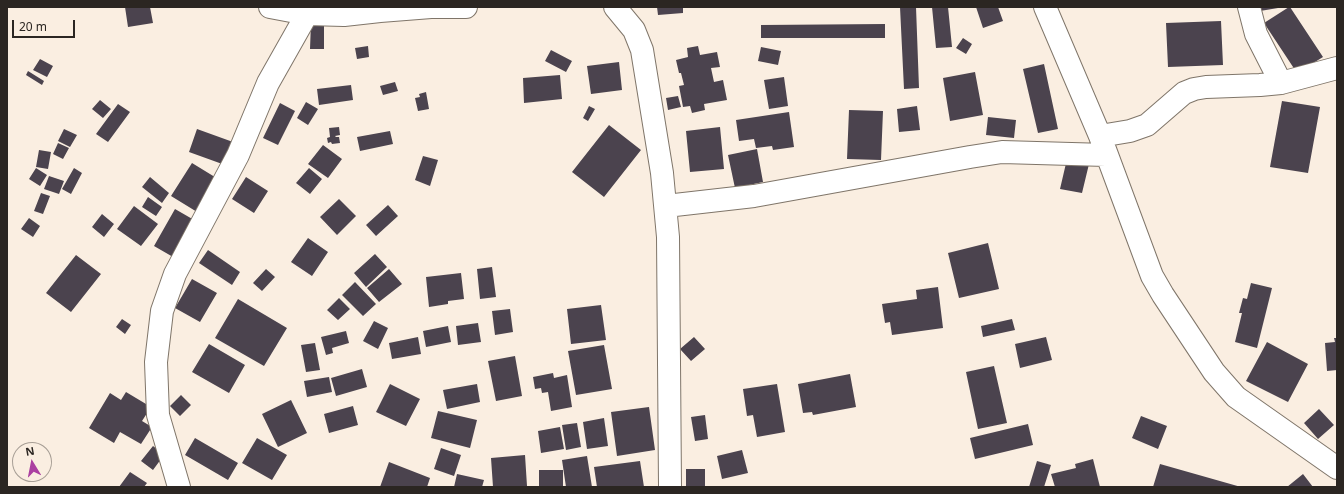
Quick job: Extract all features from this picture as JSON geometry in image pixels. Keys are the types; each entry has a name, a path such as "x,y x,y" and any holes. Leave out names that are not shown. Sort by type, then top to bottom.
{"street":[{"path":"270,7 307,14 344,15 380,10 431,7 466,7"},
{"path":"615,7 634,30 642,50 666,206 668,252 670,487"},
{"path":"1045,7 1103,146 1152,276 1163,295 1214,372 1236,397 1337,468"},
{"path":"1249,7 1256,34 1281,83"},
{"path":"180,487 158,415 156,362 162,310 175,274 238,155 268,83 307,14"},
{"path":"666,206 754,196 1002,152 1103,146 1130,131 1147,125 1184,94 1194,89 1281,83 1337,68"}],"building":[{"path":"125,7 150,7 153,23 128,27"},
{"path":"657,7 683,7 683,13 658,15"},
{"path":"900,7 916,7 919,88 904,89"},
{"path":"932,7 948,7 952,47 936,48"},
{"path":"976,7 998,7 1003,21 983,28"},
{"path":"1259,7 1278,7 1278,8 1260,11"},
{"path":"1289,7 1323,57 1297,73 1264,23"},
{"path":"1221,21 1223,65 1168,67 1166,23"},
{"path":"311,22 324,22 324,49 310,49"},
{"path":"885,24 885,38 761,38 761,25"},
{"path":"963,38 972,44 966,54 956,48"},
{"path":"368,46 369,57 357,59 355,48"},
{"path":"698,46 700,55 717,52 720,67 711,68 714,82 723,80 727,100 704,104 705,110 692,113 690,106 683,107 679,86 684,85 676,60 688,57 687,48"},
{"path":"761,47 781,51 778,65 758,61"},
{"path":"551,50 572,61 566,72 545,61"},
{"path":"40,59 53,66 47,77 33,70"},
{"path":"619,62 622,90 591,94 587,66"},
{"path":"1044,64 1058,129 1038,133 1023,69"},
{"path":"28,71 44,81 42,85 26,75"},
{"path":"975,72 983,115 950,121 943,78"},
{"path":"560,75 562,99 524,103 523,78"},
{"path":"784,77 788,106 769,109 764,80"},
{"path":"395,82 398,91 383,95 380,86"},
{"path":"351,85 353,100 319,105 317,89"},
{"path":"426,92 429,109 418,111 415,98 420,97 419,94"},
{"path":"678,96 681,107 668,110 666,98"},
{"path":"100,100 111,109 103,118 92,109"},
{"path":"1282,101 1320,107 1308,173 1270,167"},
{"path":"306,102 318,109 308,125 297,118"},
{"path":"280,103 295,111 278,145 263,138"},
{"path":"118,104 130,112 108,142 96,134"},
{"path":"589,106 595,109 588,121 583,118"},
{"path":"917,106 920,130 899,132 897,109"},
{"path":"849,110 883,111 881,160 847,159"},
{"path":"789,112 794,147 773,150 772,146 756,148 754,139 739,141 736,120"},
{"path":"988,117 1016,120 1014,138 986,135"},
{"path":"609,125 641,150 604,197 572,172"},
{"path":"339,127 340,135 335,136 339,137 340,143 328,143 327,138 330,137 329,128"},
{"path":"720,127 724,169 690,172 686,131"},
{"path":"64,129 77,135 70,147 58,141"},
{"path":"197,129 233,142 225,165 189,152"},
{"path":"390,131 393,144 360,151 357,137"},
{"path":"58,143 69,148 63,159 53,154"},
{"path":"323,145 342,159 328,178 308,164"},
{"path":"757,149 763,182 735,188 728,155"},
{"path":"39,150 51,152 48,169 36,167"},
{"path":"423,156 438,160 430,186 415,180"},
{"path":"1067,159 1089,164 1082,193 1060,189"},
{"path":"192,163 223,182 202,215 171,196"},
{"path":"36,168 47,175 40,186 29,179"},
{"path":"74,168 82,173 71,194 62,189"},
{"path":"309,168 322,179 310,194 296,183"},
{"path":"49,176 64,181 59,194 44,189"},
{"path":"150,177 169,193 162,203 142,187"},
{"path":"246,177 268,191 254,213 232,199"},
{"path":"41,193 50,196 43,214 34,211"},
{"path":"148,197 162,207 156,216 142,207"},
{"path":"339,199 356,216 337,235 320,217"},
{"path":"388,205 398,216 376,236 366,225"},
{"path":"134,206 158,224 141,246 117,229"},
{"path":"175,209 201,224 180,261 154,246"},
{"path":"102,214 114,224 104,237 92,227"},
{"path":"29,218 40,226 33,237 21,229"},
{"path":"308,238 328,252 312,276 291,262"},
{"path":"988,243 999,289 959,298 948,253"},
{"path":"208,250 240,272 232,285 199,263"},
{"path":"375,254 387,267 366,287 354,273"},
{"path":"76,255 101,274 71,312 46,293"},
{"path":"492,267 496,297 480,299 477,269"},
{"path":"266,269 275,277 262,291 253,283"},
{"path":"389,269 402,284 379,302 367,288"},
{"path":"461,273 464,299 448,301 448,304 429,307 426,277"},
{"path":"192,279 217,293 200,322 175,308"},
{"path":"355,282 376,304 363,316 342,295"},
{"path":"1251,283 1272,288 1257,348 1235,342 1242,313 1239,313 1243,298 1247,299"},
{"path":"938,287 943,328 892,335 890,322 885,323 882,304 917,299 916,290"},
{"path":"339,298 350,309 338,320 327,310"},
{"path":"238,299 287,328 264,366 215,338"},
{"path":"601,305 606,340 571,344 567,309"},
{"path":"510,309 513,332 495,335 492,311"},
{"path":"122,319 131,325 125,334 116,327"},
{"path":"1012,319 1015,330 983,337 981,326"},
{"path":"374,321 388,328 378,349 363,341"},
{"path":"478,323 481,342 458,345 456,326"},
{"path":"448,326 451,342 426,347 423,331"},
{"path":"346,331 349,343 332,348 333,353 326,355 321,337"},
{"path":"418,337 421,354 392,359 389,343"},
{"path":"694,337 705,349 691,361 680,349"},
{"path":"1046,337 1052,360 1020,368 1015,344"},
{"path":"1334,338 1337,338 1337,370 1327,371 1325,343 1335,342"},
{"path":"1267,342 1308,364 1288,402 1246,381"},
{"path":"315,343 320,370 306,372 301,345"},
{"path":"209,344 245,365 229,393 192,372"},
{"path":"604,345 612,389 576,395 568,351"},
{"path":"515,356 522,396 496,401 488,361"},
{"path":"994,366 1007,423 978,429 966,372"},
{"path":"362,369 367,387 336,396 331,378"},
{"path":"553,373 554,378 567,375 572,407 551,411 548,392 542,393 541,388 535,389 533,377"},
{"path":"850,374 856,407 813,415 812,412 803,413 798,384"},
{"path":"329,377 332,392 307,397 304,381"},
{"path":"390,384 420,399 406,426 376,412"},
{"path":"477,384 480,402 447,409 443,390"},
{"path":"777,384 785,432 757,437 753,415 747,416 743,389"},
{"path":"126,392 151,407 142,421 152,427 141,444 120,432 114,443 89,428 110,393 121,400"},
{"path":"181,395 191,405 180,416 170,406"},
{"path":"291,400 307,433 278,447 262,414"},
{"path":"353,406 358,425 329,433 324,414"},
{"path":"649,407 655,450 617,456 611,412"},
{"path":"1319,409 1334,425 1318,439 1304,423"},
{"path":"438,411 477,420 470,448 431,438"},
{"path":"705,415 708,439 695,441 691,417"},
{"path":"1141,416 1167,426 1158,449 1132,438"},
{"path":"604,418 608,446 587,449 583,422"},
{"path":"577,423 581,447 566,450 562,425"},
{"path":"1028,424 1033,445 975,459 970,438"},
{"path":"560,427 564,449 541,453 538,431"},
{"path":"195,438 238,463 228,480 185,455"},
{"path":"257,438 287,455 272,480 242,463"},
{"path":"153,446 164,455 153,470 141,461"},
{"path":"441,448 461,455 454,476 434,469"},
{"path":"742,450 748,473 722,479 717,456"},
{"path":"525,455 527,486 493,487 491,458"},
{"path":"587,456 592,487 566,487 562,460"},
{"path":"1093,459 1100,487 1055,487 1051,474 1076,468 1075,464"},
{"path":"640,461 644,487 597,487 594,467"},
{"path":"1037,461 1051,465 1044,487 1029,487"},
{"path":"389,462 430,478 427,487 380,487"},
{"path":"1160,464 1241,487 1153,487"},
{"path":"686,469 705,469 705,487 686,487"},
{"path":"539,470 563,470 563,487 539,487"},
{"path":"130,472 147,483 144,487 119,487"},
{"path":"457,474 484,480 482,487 454,487"},
{"path":"1303,474 1313,487 1287,487"}]}
